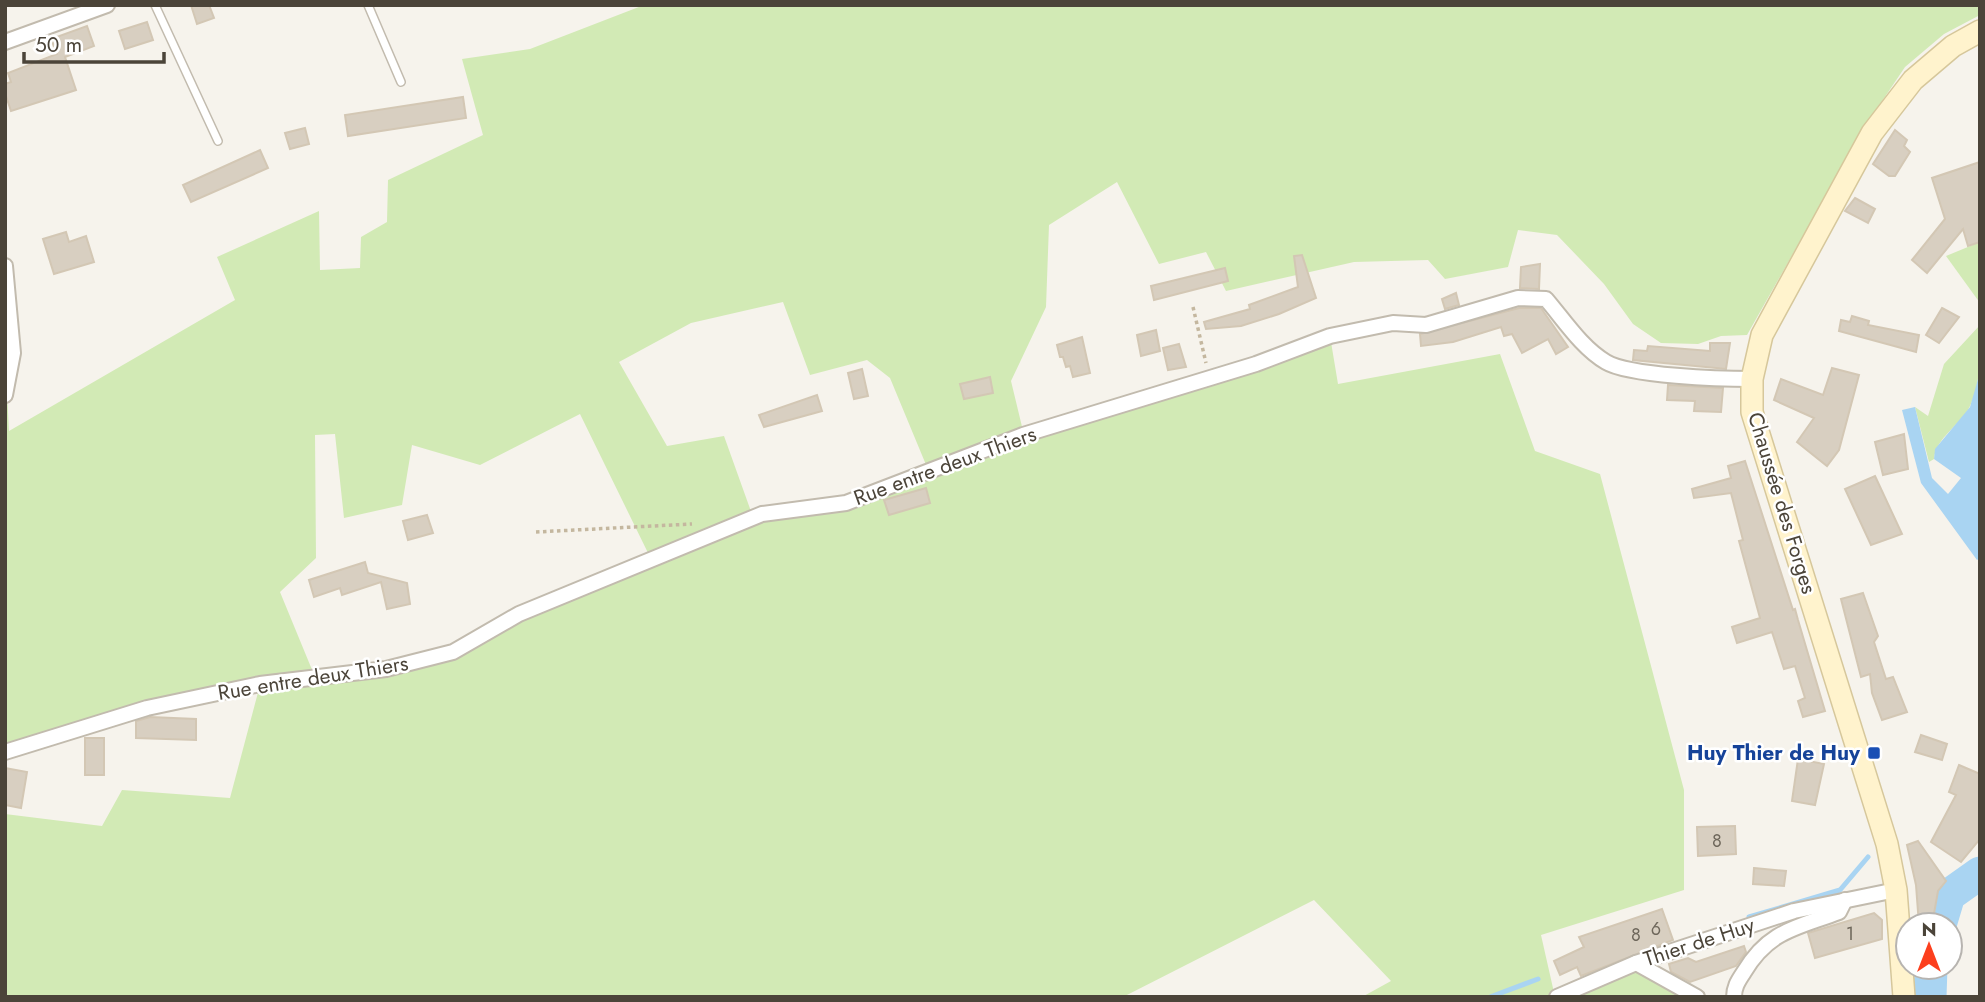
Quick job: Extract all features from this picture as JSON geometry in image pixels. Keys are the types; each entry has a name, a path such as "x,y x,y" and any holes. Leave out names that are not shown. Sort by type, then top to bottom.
{"main road":[{"name":"Chaussée des Forges","path":"1903,997 1896,890 1887,844 1752,412 1752,379 1762,335 1872,133 1913,80 1953,46 1980,31"}],"street":[{"path":"5,42 90,8 107,5"},
{"path":"5,266 13,353 5,395"},
{"name":"Rue entre deux Thiers","path":"5,752 147,708 260,684 386,669 453,652 519,614 762,514 846,503 1023,435 1209,379 1330,336 1393,323 1426,325 1461,317 1518,298 1546,299 1590,349 1608,363 1707,379 1752,379"},
{"name":"Thier de Huy","path":"1557,997 1636,963 1794,911 1896,890"},
{"name":"Thier de Huy","path":"1734,992 1752,959 1773,936 1839,912 1845,900"},
{"path":"1636,963 1697,997"}],"lane":[{"path":"155,5 218,141"},
{"path":"368,5 401,82"}],"path":[{"path":"1193,307 1209,379"},
{"path":"536,532 723,523 728,527"}],"green space":[{"path":"644,5 1980,5 1980,15 1944,34 1905,67 1864,128 1747,335 1721,336 1698,344 1661,343 1633,324 1604,284 1557,235 1518,230 1508,267 1445,279 1428,260 1354,262 1226,291 1206,252 1159,264 1117,182 1049,225 1046,307 1011,381 1024,435 1330,336 1338,384 1500,354 1535,451 1600,474 1684,790 1684,890 1541,935 1555,997 1362,997 1391,981 1314,900 1123,997 5,997 5,814 102,826 122,790 230,798 260,685 5,752 7,393 9,431 235,300 217,257 319,211 320,270 360,268 361,237 387,222 388,180 483,135 462,59 530,49","holes":["783,302 810,375 867,360 890,378 929,472 846,503 753,517 724,436 667,446 619,362 691,323","580,414 650,557 453,652 315,677 280,592 316,558 315,435 335,434 344,518 402,505 412,445 480,465"]},
{"path":"1980,242 1980,303 1946,256"},
{"path":"1980,325 1980,366 1974,396 1966,413 1939,444 1934,459 1929,462 1915,407 1928,416 1944,364"},
{"path":"1636,963 1683,997 1557,997"}],"water":[{"path":"1980,372 1980,558 1977,560 1921,483 1902,410 1915,407 1932,478 1948,494 1961,478 1934,459 1935,449 1970,407"}],"building":[{"path":"191,5 209,5 214,18 197,24"},
{"path":"147,22 153,40 125,49 119,31"},
{"path":"87,26 94,46 65,57 76,90 11,111 5,93 5,84 11,82 8,73 57,54 51,39"},
{"path":"463,97 466,118 348,136 345,115"},
{"path":"305,128 309,144 290,149 285,133"},
{"path":"1895,130 1907,140 1904,146 1910,152 1895,176 1889,176 1873,164"},
{"path":"260,150 268,168 191,202 183,185"},
{"path":"1980,162 1980,242 1968,246 1963,229 1927,273 1912,260 1945,219 1932,178"},
{"path":"1855,198 1875,209 1868,223 1845,211"},
{"path":"66,232 69,242 86,236 94,262 54,274 43,239"},
{"path":"1302,255 1316,298 1241,326 1206,329 1204,322 1250,309 1249,305 1298,287 1294,256"},
{"path":"1540,264 1539,289 1520,288 1521,267"},
{"path":"1225,268 1228,281 1154,300 1151,286"},
{"path":"1456,293 1459,305 1445,309 1442,299"},
{"path":"1519,308 1541,308 1568,347 1556,354 1548,339 1522,353 1512,334 1504,336 1501,327 1453,342 1421,346 1420,334"},
{"path":"1942,308 1959,317 1939,343 1926,335"},
{"path":"1852,316 1869,321 1868,325 1919,335 1916,352 1839,331 1841,320 1850,322"},
{"path":"1156,330 1160,351 1141,356 1137,335"},
{"path":"1082,337 1090,373 1073,377 1070,366 1066,367 1063,357 1060,357 1057,345"},
{"path":"1710,343 1730,343 1726,369 1633,360 1634,350 1647,351 1648,346 1710,351"},
{"path":"1179,344 1186,367 1168,370 1163,348"},
{"path":"1832,368 1859,375 1839,450 1827,466 1797,442 1814,418 1774,400 1781,379 1823,395"},
{"path":"862,369 868,396 854,399 848,373"},
{"path":"990,377 993,393 964,399 960,384"},
{"path":"1668,385 1723,388 1721,412 1694,411 1695,401 1667,400"},
{"path":"817,395 822,411 764,427 759,415"},
{"path":"1904,434 1908,469 1883,475 1875,442"},
{"path":"1745,461 1793,610 1795,609 1825,711 1803,717 1798,701 1805,698 1795,666 1784,669 1772,632 1737,643 1732,627 1760,618 1739,541 1743,540 1731,493 1694,498 1692,489 1731,478 1728,466"},
{"path":"1875,476 1902,534 1871,545 1845,489"},
{"path":"926,488 930,503 889,515 884,500"},
{"path":"427,515 433,533 408,540 403,521"},
{"path":"365,562 368,573 407,583 410,604 387,609 381,582 342,595 340,588 314,597 309,580"},
{"path":"1863,593 1878,636 1874,642 1886,679 1893,677 1907,712 1882,720 1872,693 1870,674 1861,677 1841,599"},
{"path":"150,717 196,719 196,740 136,738 136,721"},
{"path":"1921,735 1947,744 1942,760 1915,752"},
{"path":"85,738 104,738 104,775 85,775"},
{"path":"1798,759 1824,764 1815,805 1792,801"},
{"path":"1959,765 1980,774 1980,839 1961,862 1931,842 1956,795 1949,792"},
{"path":"5,768 27,772 21,808 5,805"},
{"path":"1735,826 1736,854 1698,856 1697,827"},
{"path":"1918,841 1946,881 1938,891 1934,911 1918,911 1916,885 1907,845"},
{"path":"1754,868 1786,871 1784,886 1753,884"},
{"path":"1662,909 1673,940 1581,976 1577,967 1560,975 1554,961 1584,947 1579,937"},
{"path":"1874,913 1882,920 1882,939 1815,958 1808,933"},
{"path":"1744,946 1746,952 1736,966 1690,982 1671,972 1669,964 1688,958 1696,962"}],"waterway":[{"path":"1749,917 1840,890 1868,857"},
{"path":"1944,911 1949,895 1980,873"},
{"path":"1490,997 1538,979"},
{"path":"1930,997 1931,981"}],"place":[{"name":"Huy Thier de Huy","path":"1874,753"}]}
